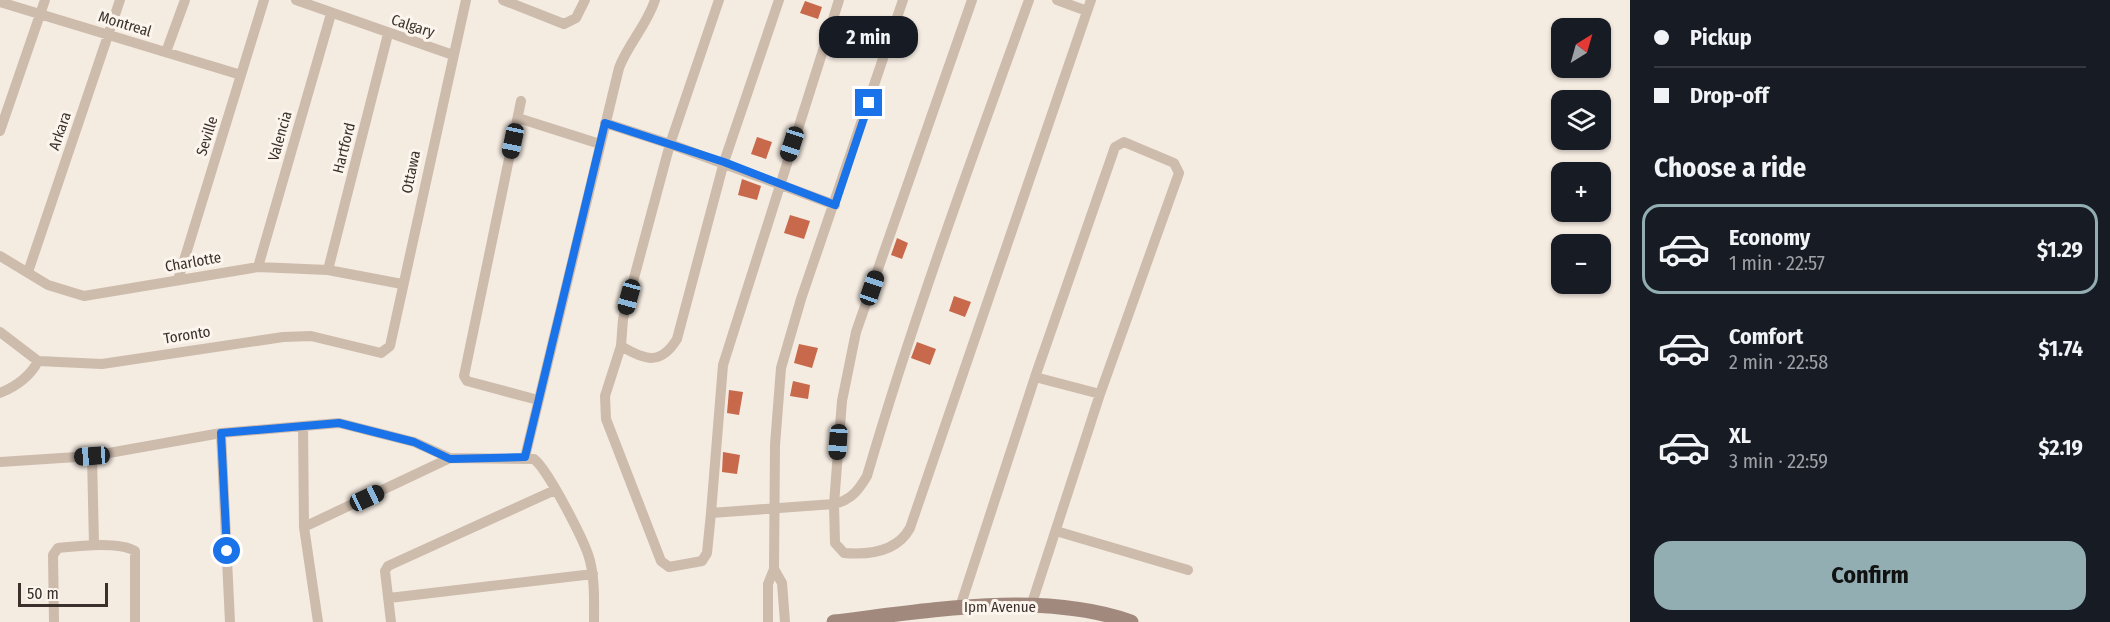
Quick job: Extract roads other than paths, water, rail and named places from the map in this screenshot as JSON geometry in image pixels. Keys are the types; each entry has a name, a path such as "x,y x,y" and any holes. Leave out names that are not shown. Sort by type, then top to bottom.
{"street":[{"path":"0,131 45,0"},
{"name":"Arkara","path":"28,272 120,0"},
{"path":"166,52 184,0"},
{"name":"Seville","path":"178,280 264,0"},
{"name":"Calgary","path":"296,0 453,55"},
{"name":"Ottawa","path":"387,351 390,346 466,0"},
{"path":"503,0 564,24 576,18 585,0"},
{"path":"525,457 605,123 627,48 641,29 656,0"},
{"path":"719,0 670,144 623,319 621,346 604,407 661,561 669,567 702,561 707,553 723,365 778,185 839,0"},
{"path":"621,346 636,355 658,358 668,354 677,339 724,162 779,0"},
{"path":"768,622 768,584 774,569 775,445 781,368 801,299 835,205 903,0"},
{"path":"972,0 856,332 842,401 834,504 835,543 844,553 891,548 900,543 910,528 1089,5 1057,0"},
{"path":"711,513 834,504 853,496 867,477 900,364 948,223 1029,0"},
{"name":"Montreal","path":"0,2 241,75"},
{"name":"Valencia","path":"258,267 331,14"},
{"name":"Hartford","path":"328,270 388,34"},
{"path":"521,101 465,376 467,381 538,400"},
{"path":"518,118 600,144"},
{"path":"605,123 724,162 778,185 835,205"},
{"path":"960,607 1035,377 1115,147 1124,142 1174,163 1179,173 1100,394 1031,606"},
{"name":"Charlotte","path":"0,256 48,285 84,297 258,267 328,270 402,285"},
{"path":"0,332 38,361 33,371 16,386 0,393"},
{"name":"Toronto","path":"38,361 102,364 283,337 311,336 381,353 387,351"},
{"path":"1035,377 1100,394"},
{"path":"0,462 92,456 221,433 339,423 414,442 450,459"},
{"path":"303,426 304,527 318,622"},
{"path":"221,433 230,622"},
{"path":"92,456 94,545"},
{"path":"304,527 450,459 525,457 534,459 541,464 590,558 594,622"},
{"path":"392,622 385,571 388,566 555,490"},
{"path":"1056,531 1188,570"},
{"path":"54,622 53,555 58,548 94,545 129,547 135,551 135,622"},
{"path":"774,569 782,583 785,622"},
{"path":"390,598 592,574"},
{"name":"Ipm Avenue","path":"834,622 960,607 1031,606 1117,620"}]}
